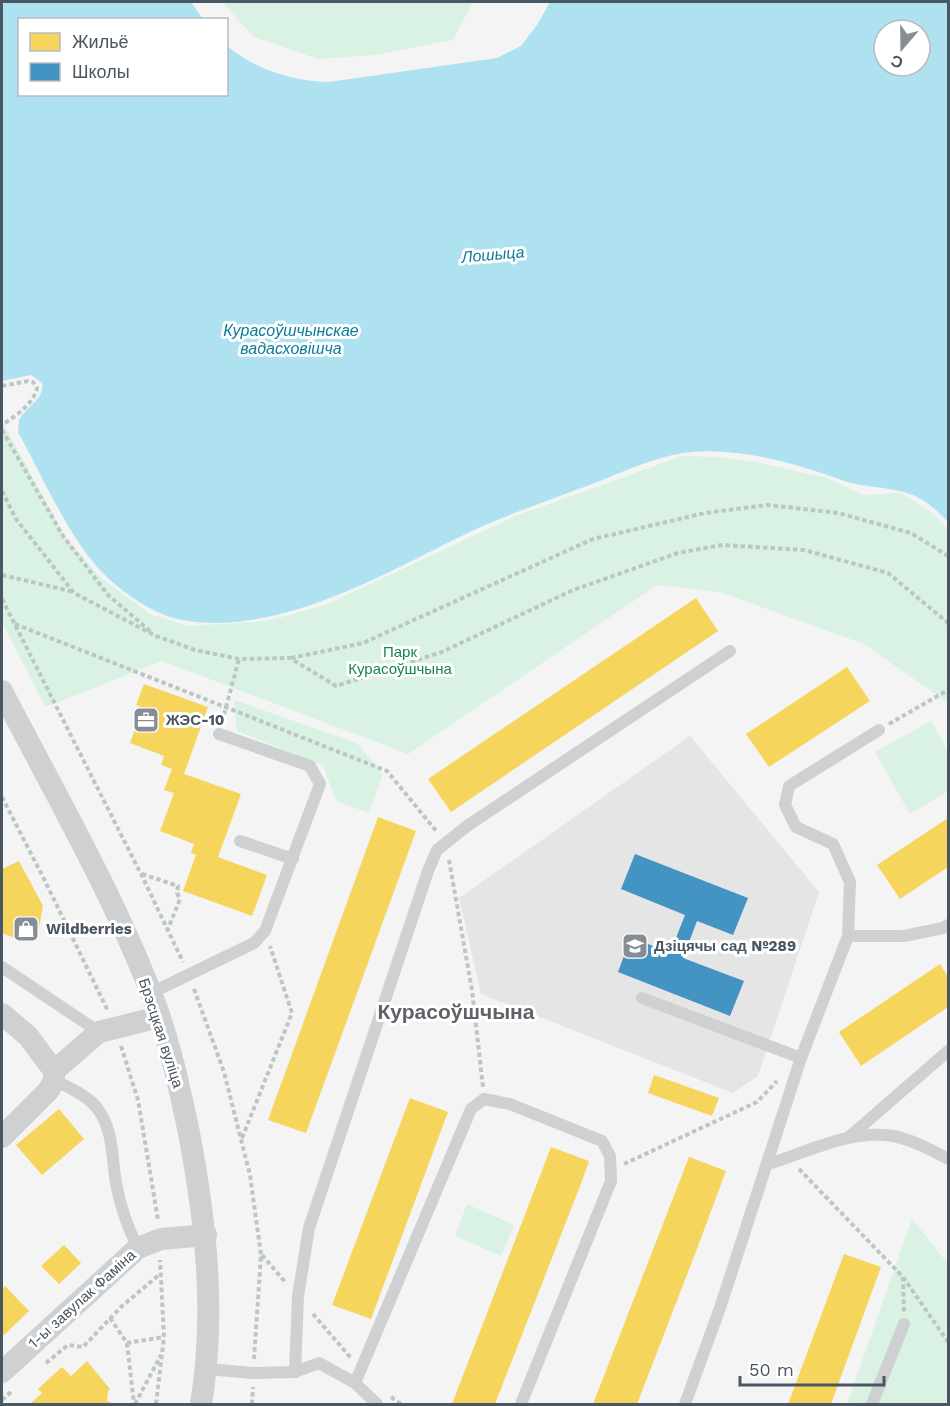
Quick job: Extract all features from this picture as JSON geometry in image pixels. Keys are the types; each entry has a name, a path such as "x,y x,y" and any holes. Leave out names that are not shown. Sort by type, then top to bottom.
{"street":[{"name":"Брэсцкая вуліца","path":"2,691 113,905 151,993 180,1087 206,1235 209,1283 207,1369 201,1404"},
{"path":"2,1014 28,1036 54,1076"},
{"path":"2,1137 49,1090 54,1076 107,1030 159,1017"},
{"name":"1-ы завулак Фаміна","path":"10,1379 138,1248 161,1239 206,1235"}],"lane":[{"path":"295,1372 298,1296 309,1228 436,850 467,826 730,651"},
{"path":"685,1404 720,1308 801,1058 848,936 850,882 833,844 796,827 784,805 789,786 879,729"},
{"path":"151,993 254,943 265,931 320,784 310,766 219,734"},
{"path":"240,841 293,860"},
{"path":"848,936 904,936 948,925"},
{"path":"2,967 107,1030"},
{"path":"642,998 801,1058"},
{"path":"848,1138 948,1051"},
{"path":"54,1076 97,1108 111,1136 116,1186 122,1212 138,1248"},
{"path":"355,1383 471,1108 484,1099 510,1104 602,1141 610,1156 611,1181 521,1404"},
{"path":"768,1164 826,1144 868,1135 894,1137 924,1146 948,1159"},
{"path":"872,1404 904,1324"},
{"path":"207,1369 254,1373 295,1372 319,1363 355,1383 377,1404"}],"path":[{"path":"2,386 28,381 33,382 37,388 35,395 24,407 2,425"},
{"path":"2,430 63,536 108,595 156,636"},
{"path":"2,491 16,519 75,593"},
{"path":"2,575 75,593 156,636 195,650 239,659 290,658 363,643 593,539 705,513 768,505 838,513 911,533 948,556"},
{"path":"290,658 336,686 442,652 573,590 678,553 722,545 804,550 888,573 948,622"},
{"path":"2,599 14,623 387,771 446,843 472,990 484,1099"},
{"path":"219,734 239,659"},
{"path":"879,729 948,690"},
{"path":"2,797 45,881 138,1100 161,1239 160,1274 164,1337 156,1404"},
{"path":"141,874 178,886 177,893 180,899 168,930"},
{"path":"177,893 183,891"},
{"path":"241,1140 292,1014 265,931"},
{"path":"610,1172 757,1101 801,1058"},
{"path":"788,1158 903,1277 948,1342"},
{"path":"261,1255 360,1370"},
{"path":"43,1365 68,1345 83,1347 110,1318 160,1274"},
{"path":"903,1277 904,1324"},
{"path":"110,1318 127,1343 134,1404"},
{"path":"127,1343 164,1337"},
{"path":"134,1404 163,1352"},
{"path":"2,1400 10,1379"},
{"path":"387,1394 400,1404"}],"shaded area":[{"name":"Дзіцячы сад №289","path":"690,736 819,892 758,1076 733,1093 481,994 459,898"}],"green space":[{"path":"222,2 473,2 453,40 376,55 318,59 254,37"},
{"name":"Парк Курасоўшчына","path":"2,421 66,538 101,578 152,615 189,626 267,621 325,605 516,516 682,456 717,457 761,463 827,478 864,495 901,493 930,511 948,529 948,703 864,644 720,592 657,585 408,754 162,661 45,707 2,622"},
{"path":"234,700 357,743 383,774 369,813 336,801 323,765 237,731"},
{"path":"931,721 948,752 948,791 910,814 875,752"},
{"path":"467,1204 514,1225 501,1256 455,1236"},
{"path":"912,1219 948,1264 948,1404 847,1404"}],"water":[{"name":"Курасоўшчынскае вадасховішча","path":"2,2 191,2 202,18 18,18 18,96 228,96 228,47 250,62 275,73 329,82 497,58 521,46 537,25 550,2 948,2 948,522 926,502 907,493 848,482 758,456 714,451 693,452 642,464 505,517 374,579 300,609 262,618 225,623 188,621 145,606 108,578 70,529 18,432 19,420 41,394 42,383 31,375 2,381"}],"building: Жильё":[{"path":"696,598 718,631 451,812 428,779"},
{"path":"847,667 870,701 769,767 746,734"},
{"path":"144,684 208,707 184,774 241,794 218,857 267,875 252,916 183,891 196,855 191,853 194,844 160,831 174,793 164,790 172,769 161,765 164,756 130,743 143,708 136,705"},
{"path":"378,817 416,831 306,1133 268,1120"},
{"path":"948,818 948,867 900,899 877,865"},
{"path":"19,861 43,906 38,933 21,940 4,934 2,929 2,869"},
{"path":"940,964 948,977 948,1007 861,1066 839,1032"},
{"path":"654,1075 719,1098 712,1116 648,1093"},
{"path":"410,1098 448,1112 371,1319 332,1305"},
{"path":"59,1109 84,1139 42,1175 16,1145"},
{"path":"551,1147 589,1161 582,1181 495,1404 452,1404"},
{"path":"689,1157 726,1171 637,1404 593,1404"},
{"path":"64,1245 81,1263 59,1284 41,1266"},
{"path":"844,1254 881,1267 831,1404 788,1404"},
{"path":"5,1286 29,1311 4,1335 2,1333 2,1289"},
{"path":"87,1361 110,1389 107,1401 111,1402 110,1404 30,1404 42,1393 38,1389 62,1367 71,1376"}],"building: Школы":[{"path":"635,854 748,898 733,935 697,921 683,958 744,981 730,1016 618,972 631,937 670,953 685,915 621,889"}],"place":[{"name":"ЖЭС-10","path":"146,720"},
{"name":"Wildberries","path":"26,929"},
{"name":"Дзіцячы сад №289","path":"635,946"}],"district":[{"name":"Курасоўшчына","path":"456,1012"}],"water label":[{"name":"Лошыца","path":"493,254"}]}
